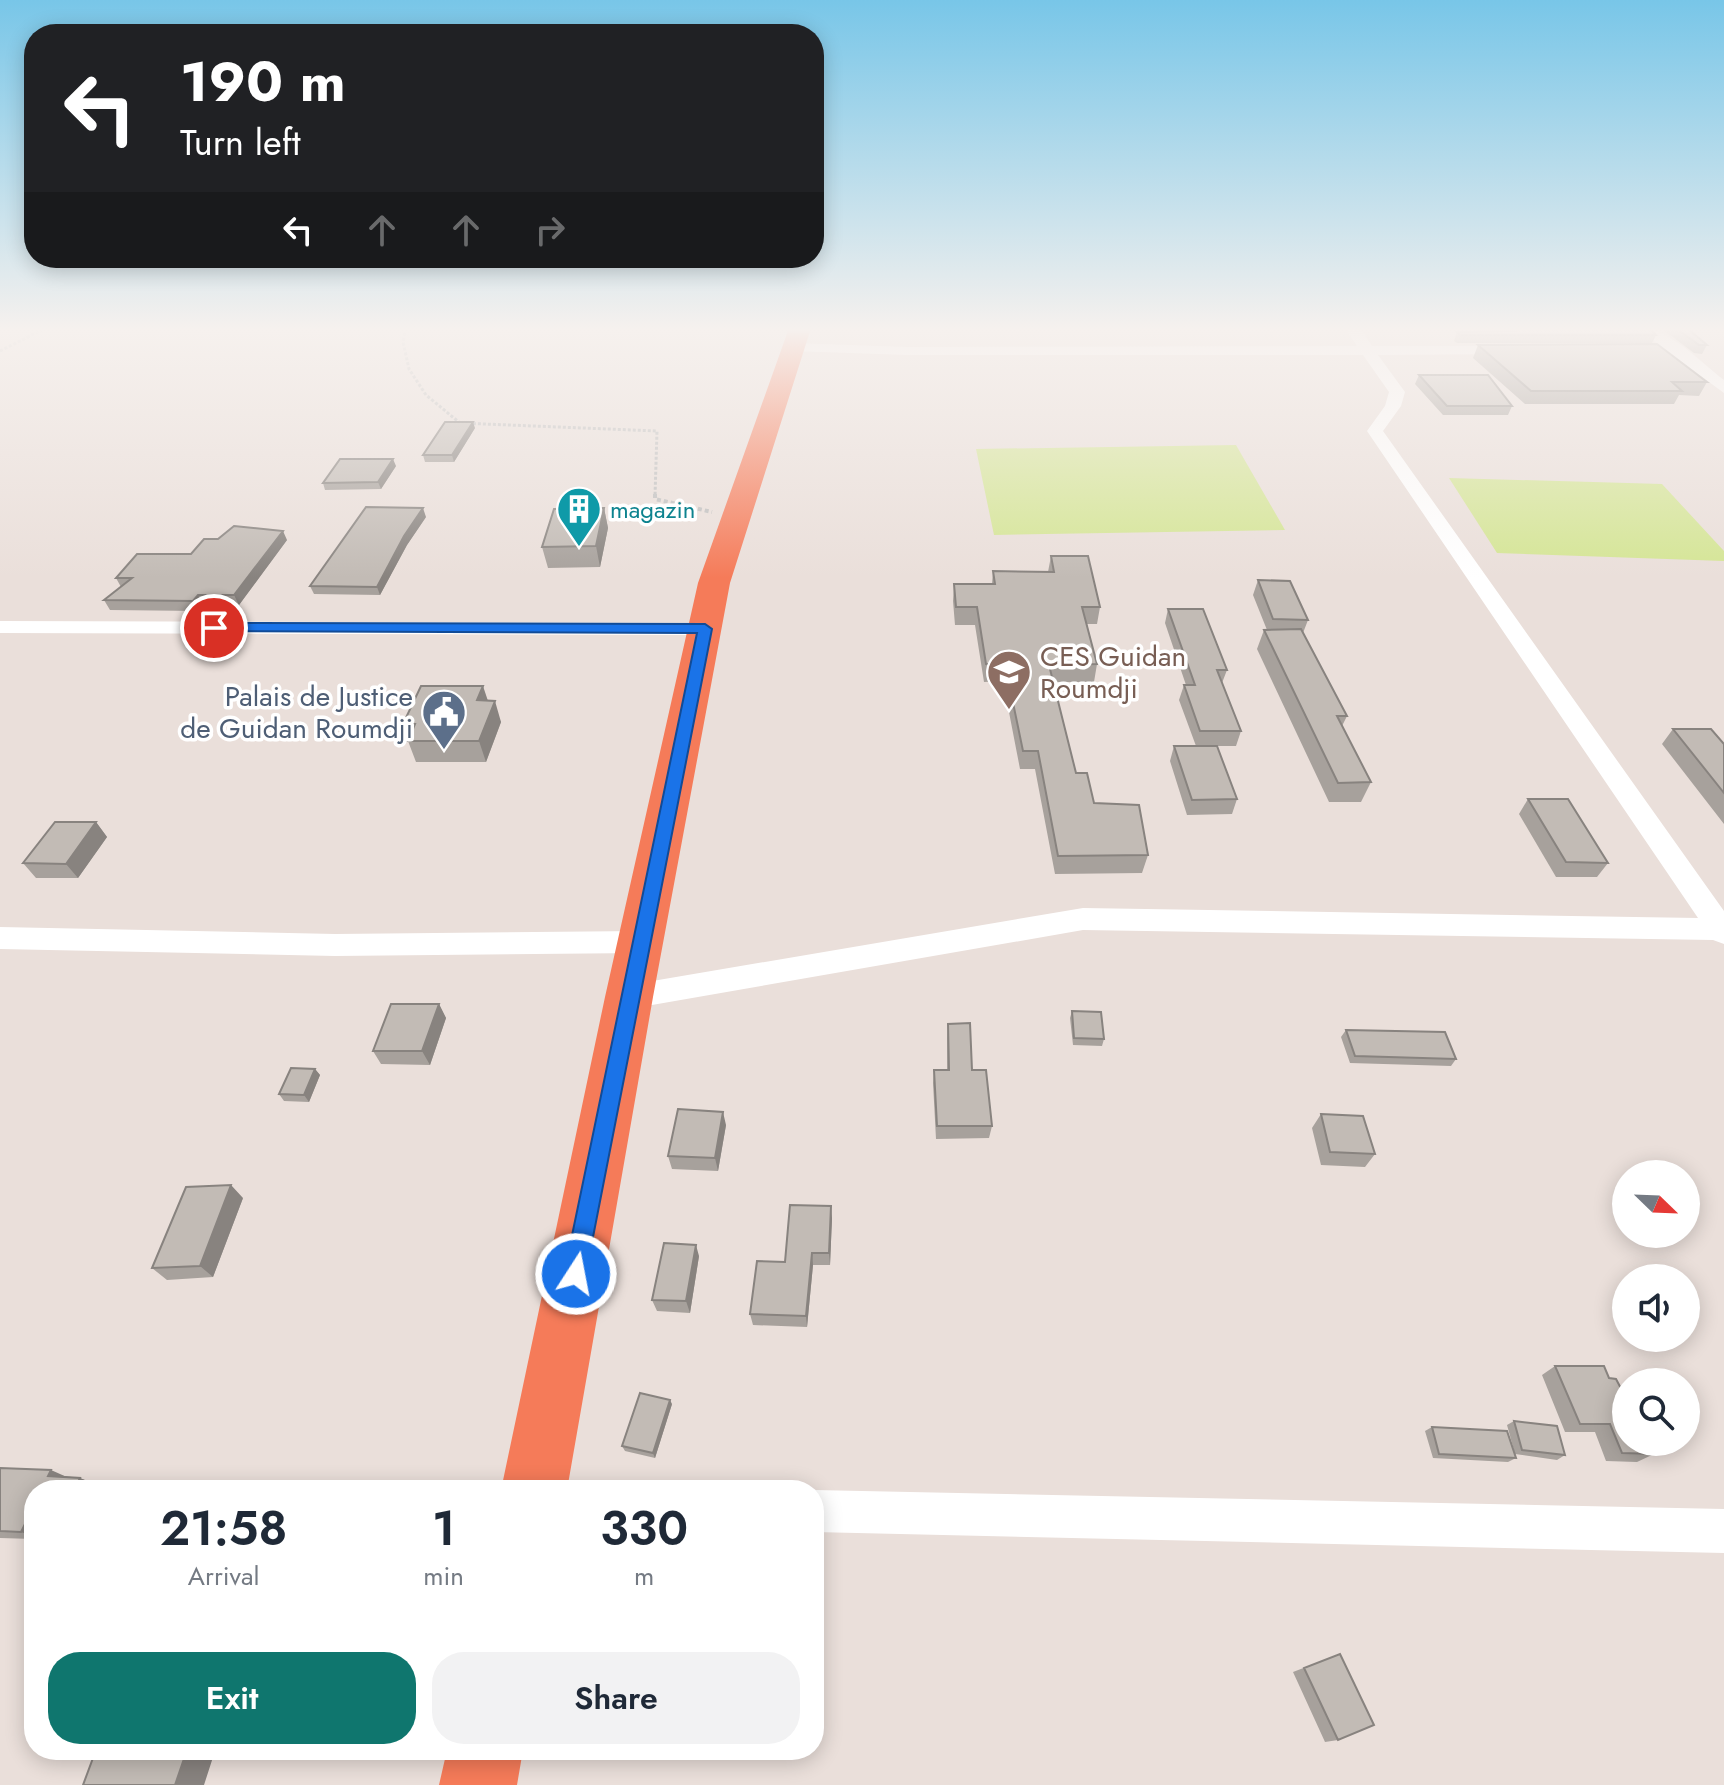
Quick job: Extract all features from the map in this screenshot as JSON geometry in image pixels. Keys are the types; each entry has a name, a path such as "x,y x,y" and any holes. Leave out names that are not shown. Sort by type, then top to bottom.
{"highway":[{"path":"536,1480 629,997 714,583 772,411"},
{"path":"478,1785 483,1760"}],"street":[{"path":"1389,411 1375,431 1723,930"},
{"path":"0,627 705,629"},
{"path":"629,997 1083,919 1723,930"},
{"path":"0,938 335,945 640,942"},
{"path":"824,1511 1724,1531"}],"path":[{"path":"441,411 460,423 657,431 655,499 736,517"}],"green space":[{"path":"1236,445 1285,530 994,535 976,449"},
{"path":"1449,478 1662,484 1724,551 1724,561 1497,553"}],"building":[{"path":"445,422 473,422 452,455 423,455"},
{"path":"340,459 393,459 378,482 323,483"},
{"path":"366,507 423,508 377,587 310,586"},
{"path":"604,508 596,546 542,547 554,509"},
{"path":"234,526 283,531 234,595 198,595 193,601 104,600 132,578 116,578 137,554 191,554 204,539 218,539"},
{"path":"1051,556 1088,556 1100,607 1082,607 1097,664 1049,665 1076,773 1087,773 1094,803 1139,805 1148,855 1058,856 1038,751 1023,751 1005,664 986,664 977,607 956,607 954,584 995,584 993,571 1054,572"},
{"path":"1258,580 1290,581 1308,620 1273,619"},
{"path":"1168,609 1203,609 1227,670 1217,670 1241,731 1200,731 1184,685 1195,685"},
{"path":"1301,629 1347,716 1337,716 1371,782 1338,783 1264,630"},
{"path":"421,686 483,686 477,700 495,701 479,741 408,741 415,724 403,724"},
{"path":"1673,729 1711,729 1724,744 1724,793"},
{"path":"1174,746 1217,746 1237,799 1192,800"},
{"path":"1528,799 1568,799 1608,863 1566,862"},
{"path":"55,822 96,822 66,864 23,863"},
{"path":"391,1004 439,1004 422,1051 373,1051"},
{"path":"1072,1011 1101,1012 1104,1039 1074,1038"},
{"path":"970,1023 972,1070 986,1070 992,1126 937,1126 934,1070 949,1070 948,1024"},
{"path":"1346,1030 1445,1032 1456,1059 1355,1056"},
{"path":"291,1068 315,1069 304,1095 279,1094"},
{"path":"678,1109 723,1112 715,1158 668,1156"},
{"path":"1321,1114 1363,1116 1375,1154 1330,1152"},
{"path":"231,1185 200,1266 152,1268 186,1187"},
{"path":"790,1205 831,1206 829,1253 812,1253 806,1316 750,1314 757,1261 785,1262"},
{"path":"664,1243 696,1245 686,1301 652,1300"},
{"path":"1555,1366 1604,1366 1612,1378 1612,1429 1610,1424 1580,1424"},
{"path":"640,1393 670,1400 653,1453 622,1446"},
{"path":"1514,1421 1557,1426 1565,1455 1522,1450"},
{"path":"1432,1427 1507,1431 1516,1458 1439,1454"},
{"path":"0,1468 51,1470 48,1476 80,1478 24,1480 24,1526 21,1532 0,1531"},
{"path":"1340,1654 1374,1725 1338,1740 1304,1668"},
{"path":"92,1760 184,1760 175,1785 83,1785"}],"place":[{"name":"magazin","path":"579,548"},
{"name":"CES Guidan Roumdji","path":"1009,711"},
{"name":"Palais de Justice de Guidan Roumdji","path":"444,751"}],"route":[{"path":"214,628 705,629 576,1274"}]}
